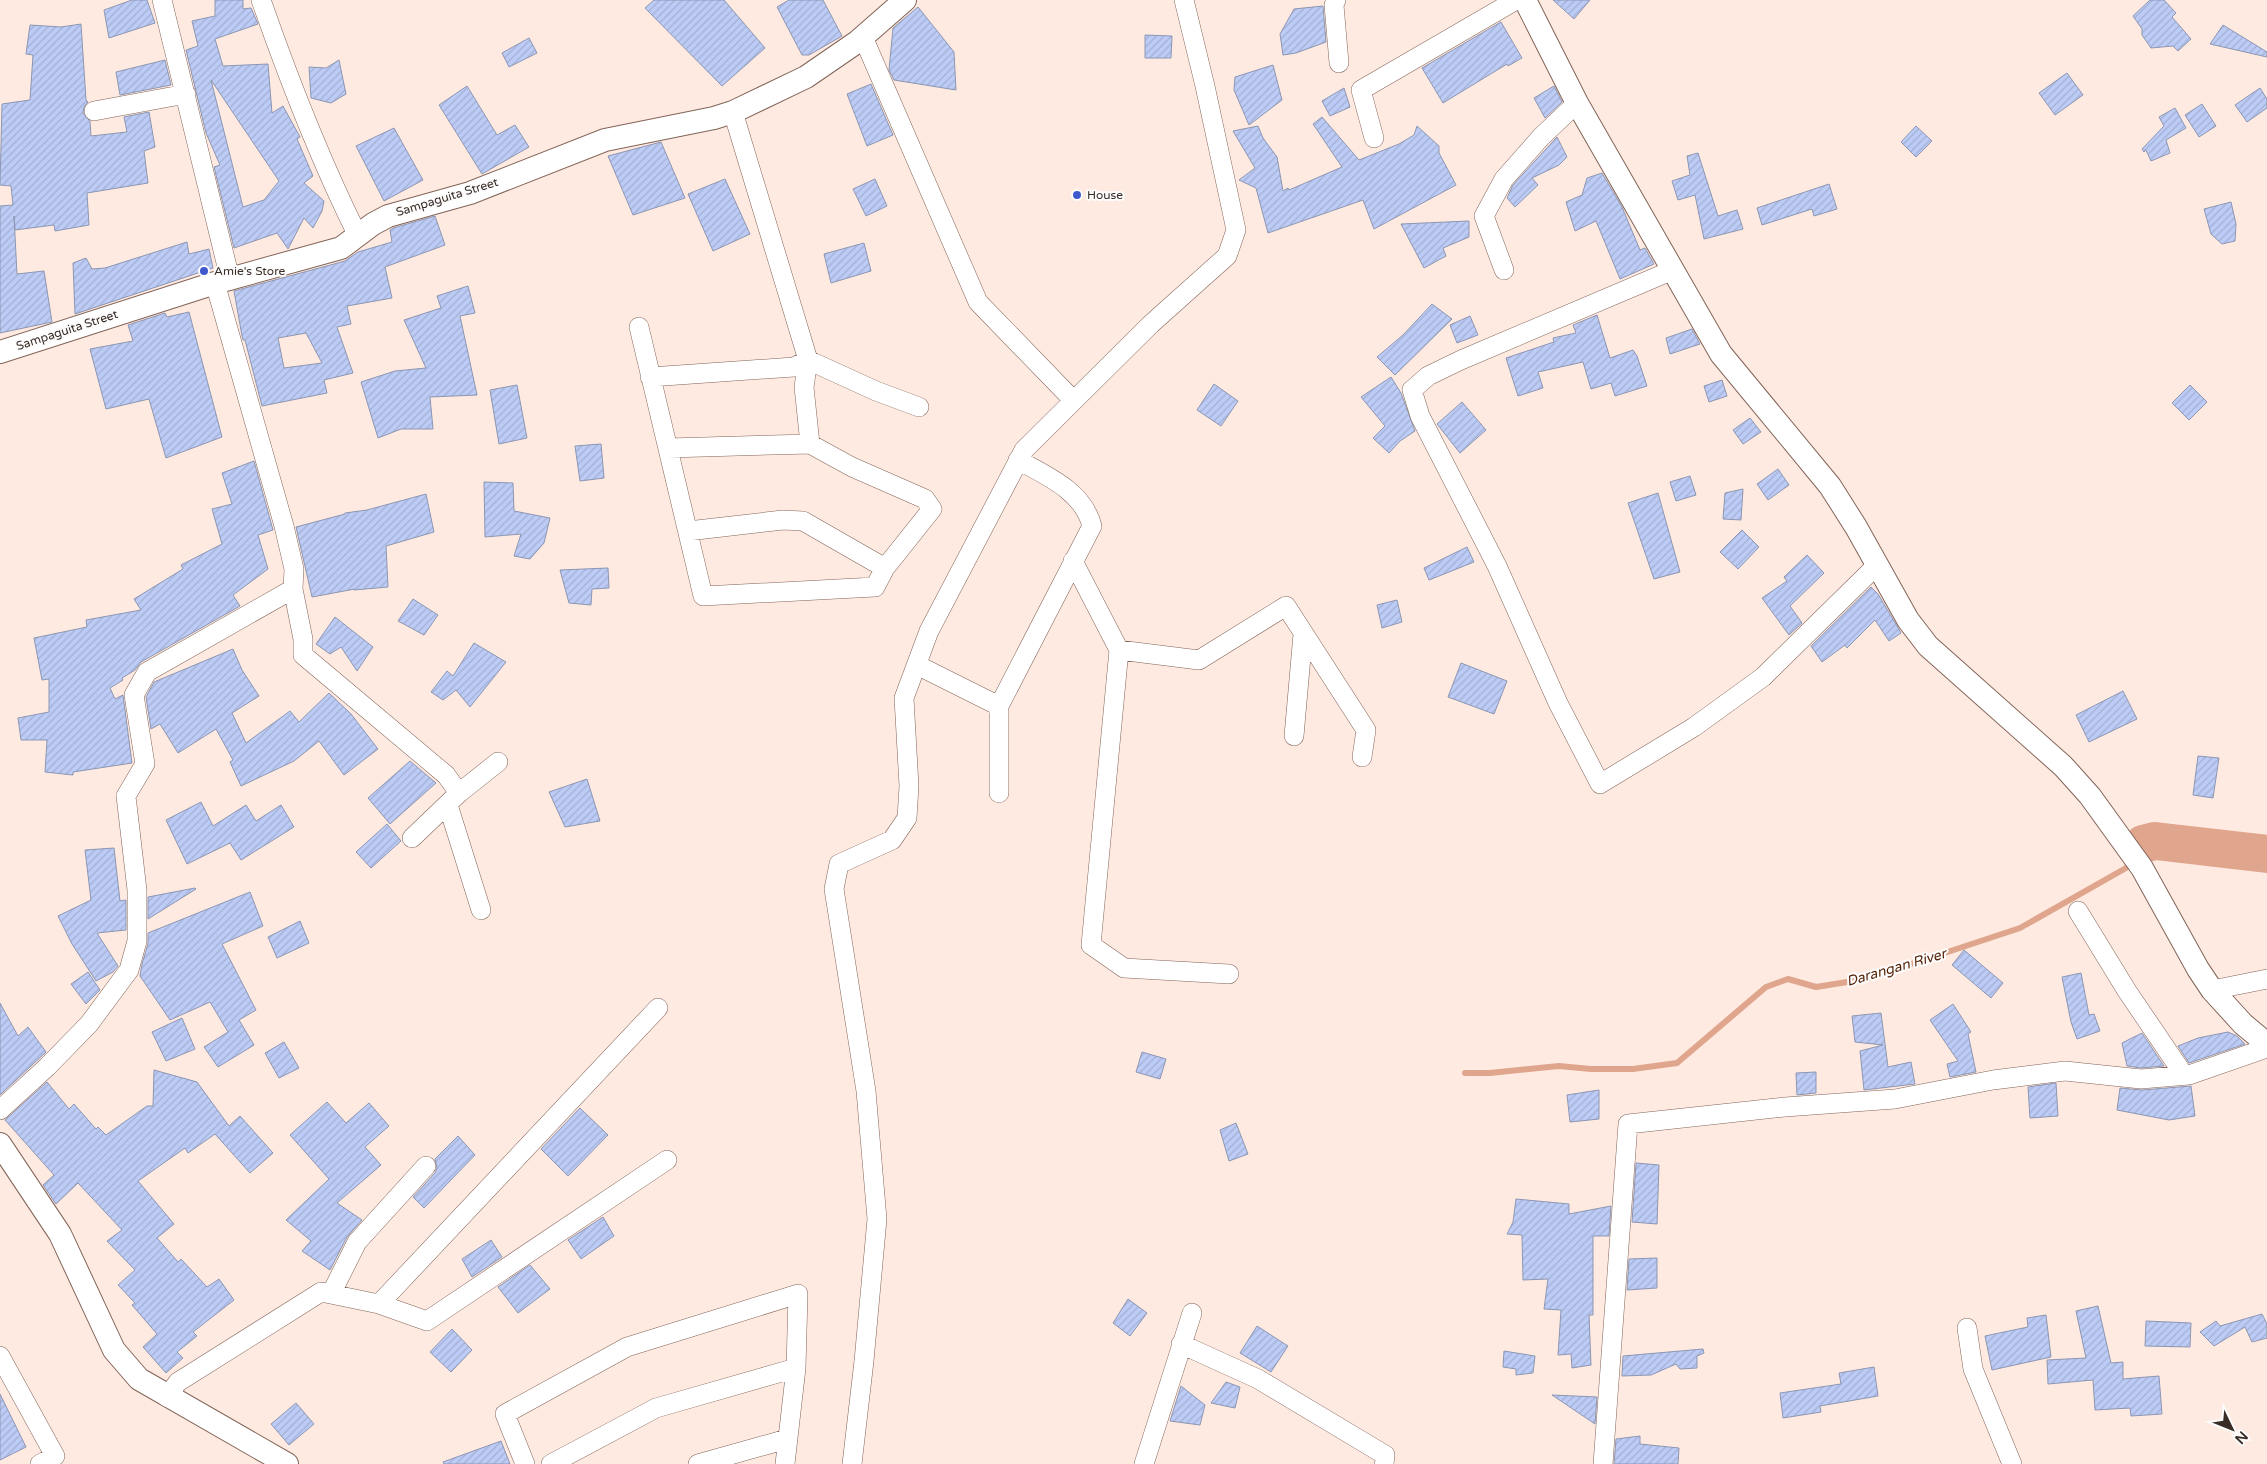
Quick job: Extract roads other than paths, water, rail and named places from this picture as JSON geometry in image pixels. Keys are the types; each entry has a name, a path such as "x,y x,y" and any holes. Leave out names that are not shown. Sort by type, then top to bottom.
{"street":[{"path":"162,0 186,94 223,281 294,570 292,588 303,638 303,655 446,775 481,910"},
{"path":"261,0 284,66 330,180 358,236"},
{"name":"Sampaguita Street","path":"0,352 223,281 340,248 372,224 388,216 470,193 605,140 714,118 733,112 806,77 863,37 905,0"},
{"path":"852,1464 877,1219 866,1091 834,890 839,864 892,840 907,818 909,786 904,698 929,632 1024,450 1151,324 1227,256 1236,230 1205,86 1184,0"},
{"path":"1336,0 1334,5 1339,63"},
{"path":"1374,138 1361,90 1516,0"},
{"path":"1525,0 1577,103 1721,354 1830,486 1908,620 1928,646 2063,766 2090,796 2142,868 2198,969 2212,990 2243,1024 2267,1044"},
{"path":"863,37 978,302 1073,400"},
{"path":"94,111 186,94"},
{"path":"1504,270 1484,216 1504,179 1541,137 1577,103"},
{"path":"733,112 808,360 804,387 810,444"},
{"path":"1673,270 1462,360 1428,376 1412,390 1420,416 1497,566 1558,703 1600,784 1694,727 1763,677 1877,565"},
{"path":"639,327 703,596 875,587 885,568 932,509 925,499 852,467 810,444 668,448"},
{"path":"650,377 794,367 808,360"},
{"path":"808,360 876,391 919,407"},
{"path":"999,792 999,706 1092,526 1089,516 1072,492 1018,460"},
{"path":"688,531 783,520 803,521 885,568"},
{"path":"1073,561 1119,650 1091,946 1124,968 1229,974"},
{"path":"0,1110 47,1067 89,1024 130,970 137,941 137,890 126,796 145,764 134,695 147,672 292,588"},
{"path":"1119,650 1199,660 1286,606 1366,730 1362,757"},
{"path":"1294,736 1303,634"},
{"path":"917,665 999,706"},
{"path":"412,838 453,799 498,762"},
{"path":"2078,911 2126,991 2184,1075"},
{"path":"2212,990 2267,979"},
{"path":"379,1304 658,1008"},
{"path":"1602,1464 1628,1124 1785,1107 1895,1099 1993,1080 2065,1071 2141,1079 2184,1075 2267,1048"},
{"path":"0,1144 60,1234 114,1350 139,1379 167,1397 287,1464"},
{"path":"167,1397 178,1382 321,1292 379,1304 426,1321 667,1160"},
{"path":"331,1294 357,1242 426,1166"},
{"path":"525,1464 505,1414 627,1347 798,1294 796,1368 785,1464"},
{"path":"1144,1464 1192,1313"},
{"path":"1967,1328 1973,1369 2012,1464"},
{"path":"1181,1344 1258,1379 1385,1455 1384,1464"},
{"path":"3,1368 55,1456 40,1464"},
{"path":"551,1464 656,1408 796,1368"},
{"path":"698,1464 787,1440"}],"waterway":[{"name":"Darangan River","path":"2143,844 2155,841 2267,854"},
{"name":"Darangan River","path":"1465,1073 1490,1073 1559,1066 1591,1069 1633,1069 1677,1063 1766,987 1788,979 1816,987 1866,979 2020,928 2126,868 2143,844"}],"place":[{"name":"House","path":"1077,195"},
{"name":"Amie's Store","path":"204,271"}]}
